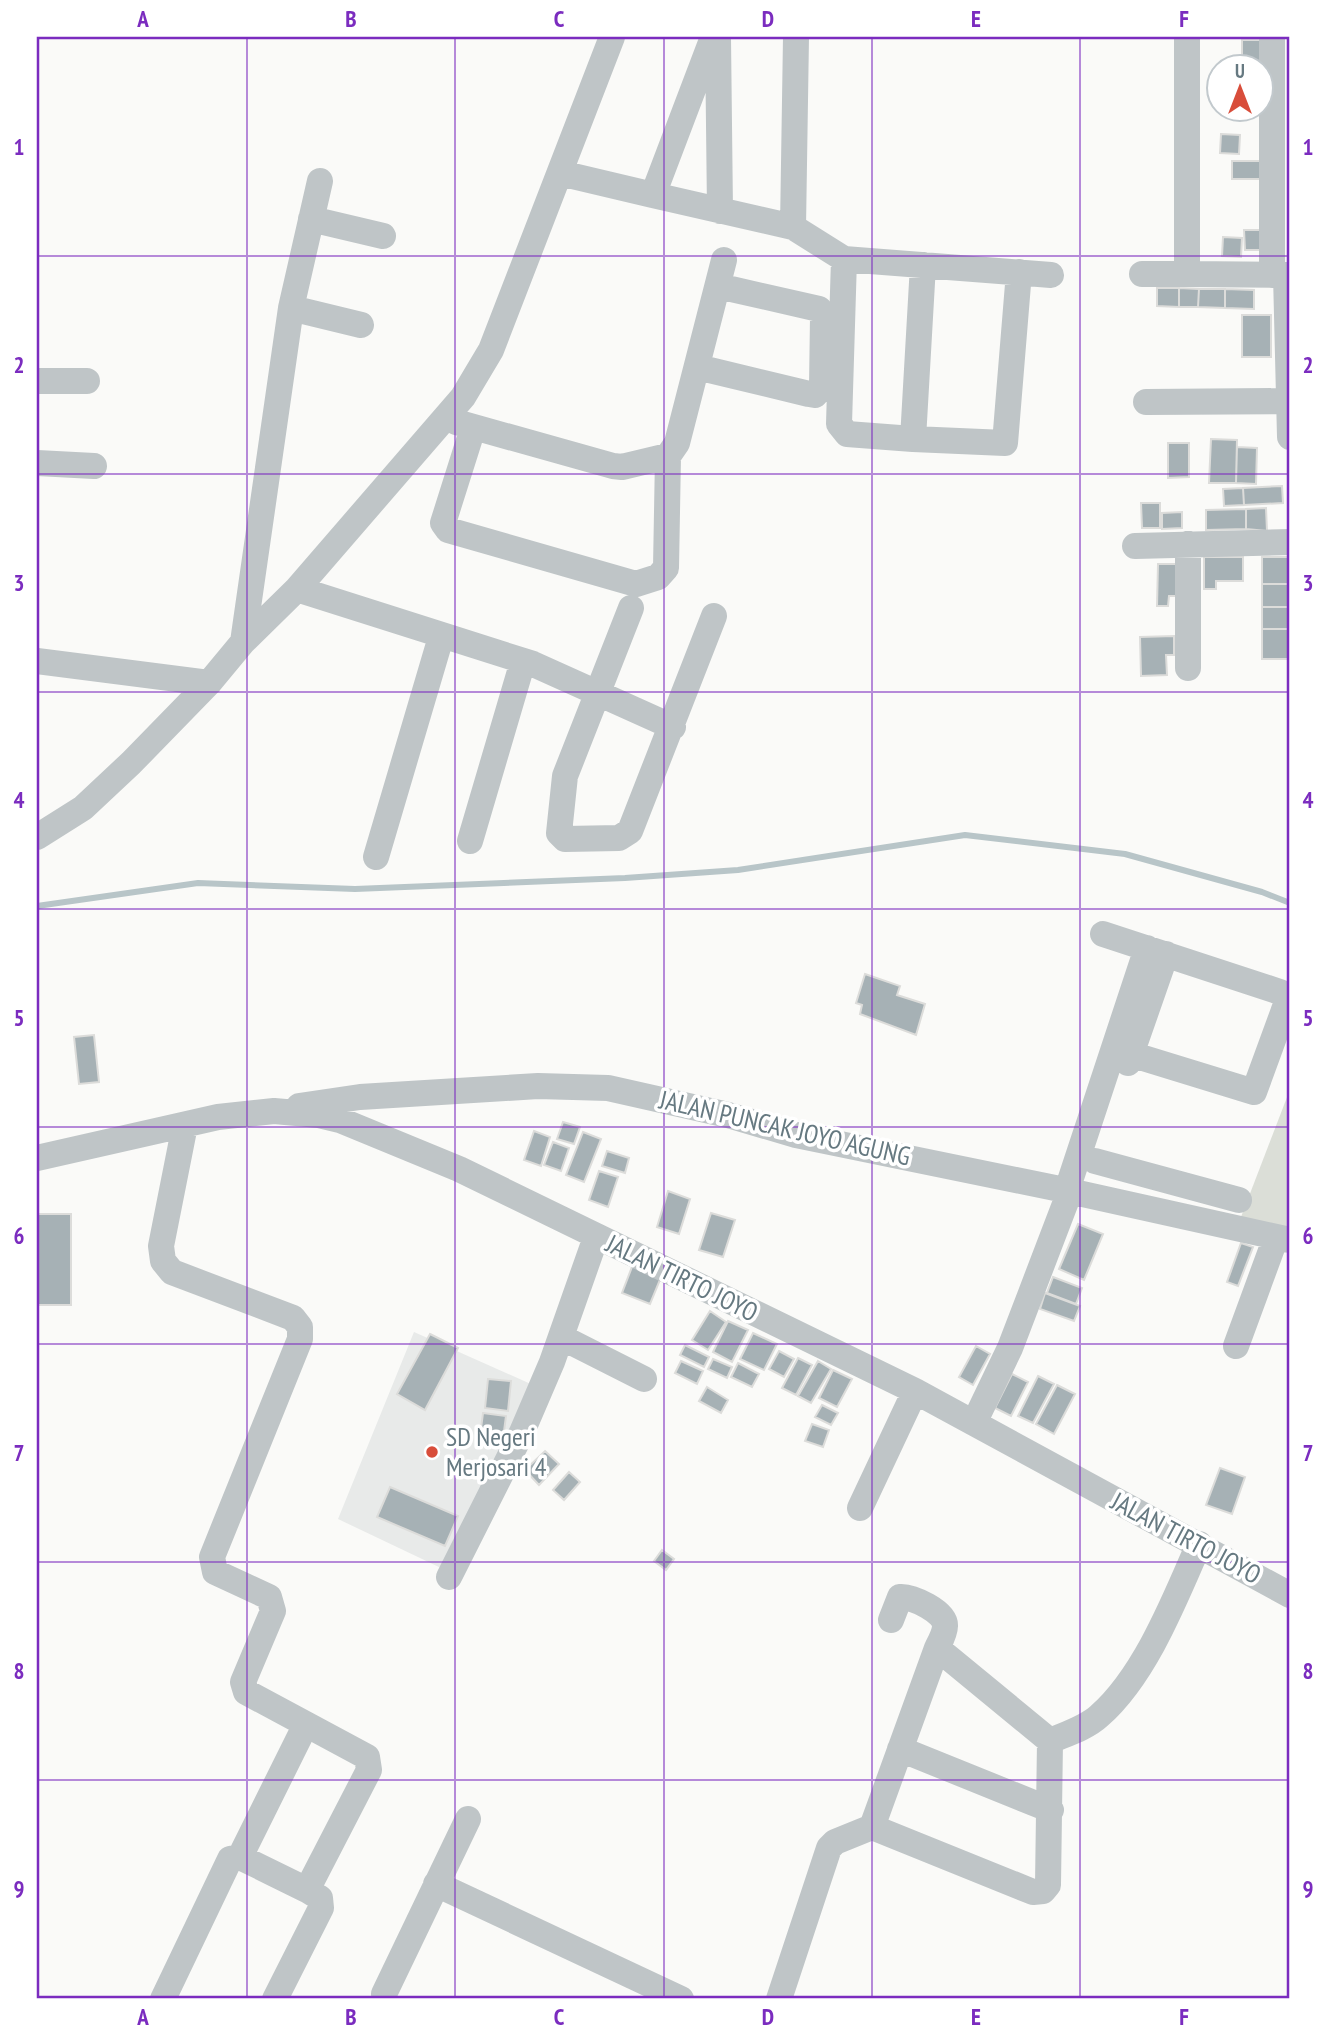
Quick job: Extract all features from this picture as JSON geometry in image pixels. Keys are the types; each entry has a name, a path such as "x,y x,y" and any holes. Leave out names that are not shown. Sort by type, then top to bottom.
{"street":[{"path":"37,837 83,808 209,683 243,642 297,589 445,418 480,372 491,350 612,37"},
{"path":"653,195 713,37"},
{"path":"718,37 720,211"},
{"path":"793,227 796,37"},
{"path":"1187,37 1187,274"},
{"path":"1272,37 1290,438"},
{"path":"560,173 793,227 844,259 1051,275"},
{"path":"243,642 290,308 320,181"},
{"path":"311,219 383,236"},
{"path":"844,259 839,424 847,434 913,439 1005,443 1019,272"},
{"path":"913,439 923,265"},
{"path":"473,428 443,523 448,530 636,584 658,578 666,568 668,456 677,443 721,273 819,309 823,317 822,387 815,395 698,367"},
{"path":"1142,274 1283,275"},
{"path":"290,308 362,325"},
{"path":"37,382 87,381"},
{"path":"1146,402 1289,401"},
{"path":"445,418 613,466 622,467 668,456"},
{"path":"37,463 94,466"},
{"path":"1135,546 1290,542"},
{"path":"1188,544 1188,668"},
{"path":"297,589 523,661 673,727"},
{"path":"631,608 565,776 559,833 565,839 609,839 625,835 635,823 714,616"},
{"path":"376,857 441,637"},
{"path":"37,661 209,683"},
{"path":"470,841 523,661"},
{"path":"1104,934 1286,995 1288,999 1258,1089 1251,1093 1122,1052"},
{"path":"974,1423 1010,1348 1074,1192 1156,951"},
{"path":"1074,1192 1096,1161 1122,1052"},
{"name":"JALAN PUNCAK JOYO AGUNG","path":"274,1111 360,1097 538,1086 608,1088 715,1112 796,1135 1074,1192 1283,1239"},
{"name":"JALAN TIRTO JOYO","path":"37,1158 218,1117 274,1111 319,1115 398,1142 915,1391 1290,1595"},
{"path":"185,1125 161,1246 163,1261 172,1272 293,1318 300,1327 300,1339 212,1557 212,1564 215,1572 269,1597 273,1603 273,1611 244,1673 246,1692 367,1758 369,1764 369,1770 306,1890"},
{"path":"1096,1161 1239,1200"},
{"path":"449,1577 522,1432 561,1337 596,1237"},
{"path":"1236,1346 1283,1239"},
{"path":"561,1337 644,1379"},
{"path":"860,1508 915,1391"},
{"path":"1050,1741 1097,1718 1126,1684 1145,1655 1199,1544"},
{"path":"872,1827 945,1626 943,1619 910,1596 900,1597 891,1620"},
{"path":"779,1999 829,1848 835,1842 872,1827 1039,1892 1048,1885 1050,1741 937,1648"},
{"path":"240,1857 305,1726"},
{"path":"900,1749 1051,1810"},
{"path":"384,1994 468,1819"},
{"path":"163,1999 230,1859 240,1857 320,1898 321,1908 275,1999"},
{"path":"436,1884 681,1999"}],"shaded area":[{"path":"1290,1093 1290,1229 1241,1217"},
{"name":"SD Negeri Merjosari 4","path":"414,1332 533,1385 441,1568 338,1519"}],"building":[{"path":"1242,40 1267,40 1267,52 1242,52"},
{"path":"1221,134 1240,135 1239,154 1220,153"},
{"path":"1232,161 1264,161 1264,179 1232,179"},
{"path":"1244,230 1267,230 1268,250 1245,250"},
{"path":"1223,237 1242,238 1241,257 1222,256"},
{"path":"1157,288 1179,288 1179,307 1157,306"},
{"path":"1179,288 1199,289 1198,307 1179,307"},
{"path":"1199,289 1225,289 1225,308 1198,307"},
{"path":"1225,289 1254,290 1254,309 1225,308"},
{"path":"1242,315 1271,315 1271,357 1242,357"},
{"path":"1211,439 1237,440 1236,483 1209,483"},
{"path":"1168,443 1189,443 1189,477 1168,478"},
{"path":"1237,447 1257,448 1256,484 1236,483"},
{"path":"1282,486 1283,503 1244,505 1243,488"},
{"path":"1243,488 1244,505 1224,506 1223,489"},
{"path":"1141,503 1160,503 1160,528 1142,528"},
{"path":"1266,508 1267,531 1246,529 1246,509"},
{"path":"1246,509 1246,529 1206,530 1206,510"},
{"path":"1182,512 1182,528 1162,529 1162,513"},
{"path":"1204,557 1243,557 1243,581 1216,581 1216,589 1204,589"},
{"path":"1262,557 1288,557 1288,584 1262,584"},
{"path":"1158,564 1177,564 1176,596 1169,596 1168,606 1157,606"},
{"path":"1262,584 1288,584 1288,607 1262,607"},
{"path":"1262,607 1288,607 1288,629 1262,629"},
{"path":"1262,629 1288,629 1288,659 1262,659"},
{"path":"1174,636 1174,655 1166,655 1167,675 1141,676 1140,637"},
{"path":"865,974 900,986 897,995 925,1004 916,1035 860,1014 862,1005 856,1003"},
{"path":"94,1035 99,1082 79,1084 74,1037"},
{"path":"563,1122 580,1127 574,1144 557,1139"},
{"path":"534,1131 550,1137 541,1166 524,1160"},
{"path":"583,1132 601,1139 584,1182 566,1175"},
{"path":"553,1142 569,1148 561,1171 544,1165"},
{"path":"607,1151 629,1158 625,1173 602,1166"},
{"path":"599,1171 618,1177 608,1207 589,1200"},
{"path":"668,1191 690,1199 679,1234 657,1227"},
{"path":"711,1213 735,1220 723,1257 699,1250"},
{"path":"37,1214 71,1214 71,1305 37,1305"},
{"path":"1078,1224 1103,1234 1084,1280 1059,1269"},
{"path":"1241,1243 1253,1247 1238,1286 1227,1282"},
{"path":"635,1259 664,1270 650,1304 622,1293"},
{"path":"1053,1277 1082,1288 1076,1304 1047,1293"},
{"path":"1045,1293 1080,1306 1074,1321 1040,1309"},
{"path":"710,1311 726,1322 708,1350 692,1340"},
{"path":"728,1321 748,1330 732,1362 713,1352"},
{"path":"753,1333 777,1344 764,1370 740,1359"},
{"path":"430,1334 458,1348 425,1410 397,1394"},
{"path":"685,1345 709,1357 704,1367 680,1355"},
{"path":"976,1346 990,1354 973,1385 959,1377"},
{"path":"779,1351 794,1359 784,1377 769,1369"},
{"path":"798,1358 812,1365 796,1395 782,1388"},
{"path":"713,1359 732,1367 727,1378 708,1369"},
{"path":"681,1361 703,1371 697,1384 675,1373"},
{"path":"818,1361 831,1369 811,1403 798,1396"},
{"path":"738,1363 759,1374 752,1387 731,1377"},
{"path":"833,1370 852,1379 837,1407 819,1398"},
{"path":"1012,1374 1028,1382 1011,1416 995,1408"},
{"path":"1038,1376 1054,1384 1033,1423 1018,1416"},
{"path":"488,1379 511,1381 508,1411 485,1408"},
{"path":"1057,1385 1075,1394 1054,1434 1036,1424"},
{"path":"707,1387 728,1400 721,1413 699,1401"},
{"path":"822,1405 838,1413 831,1425 815,1417"},
{"path":"483,1413 506,1416 503,1439 480,1436"},
{"path":"812,1424 829,1430 823,1447 805,1441"},
{"path":"545,1451 559,1464 539,1485 525,1470"},
{"path":"1220,1468 1245,1477 1232,1514 1206,1505"},
{"path":"569,1472 580,1482 564,1500 553,1490"},
{"path":"390,1487 458,1516 445,1546 377,1517"},
{"path":"662,1550 674,1559 666,1570 654,1561"}],"waterway":[{"path":"37,906 198,883 355,889 625,878 738,870 965,835 1125,854 1262,892 1290,903"}],"place":[{"name":"SD Negeri Merjosari 4","path":"432,1452"}]}
